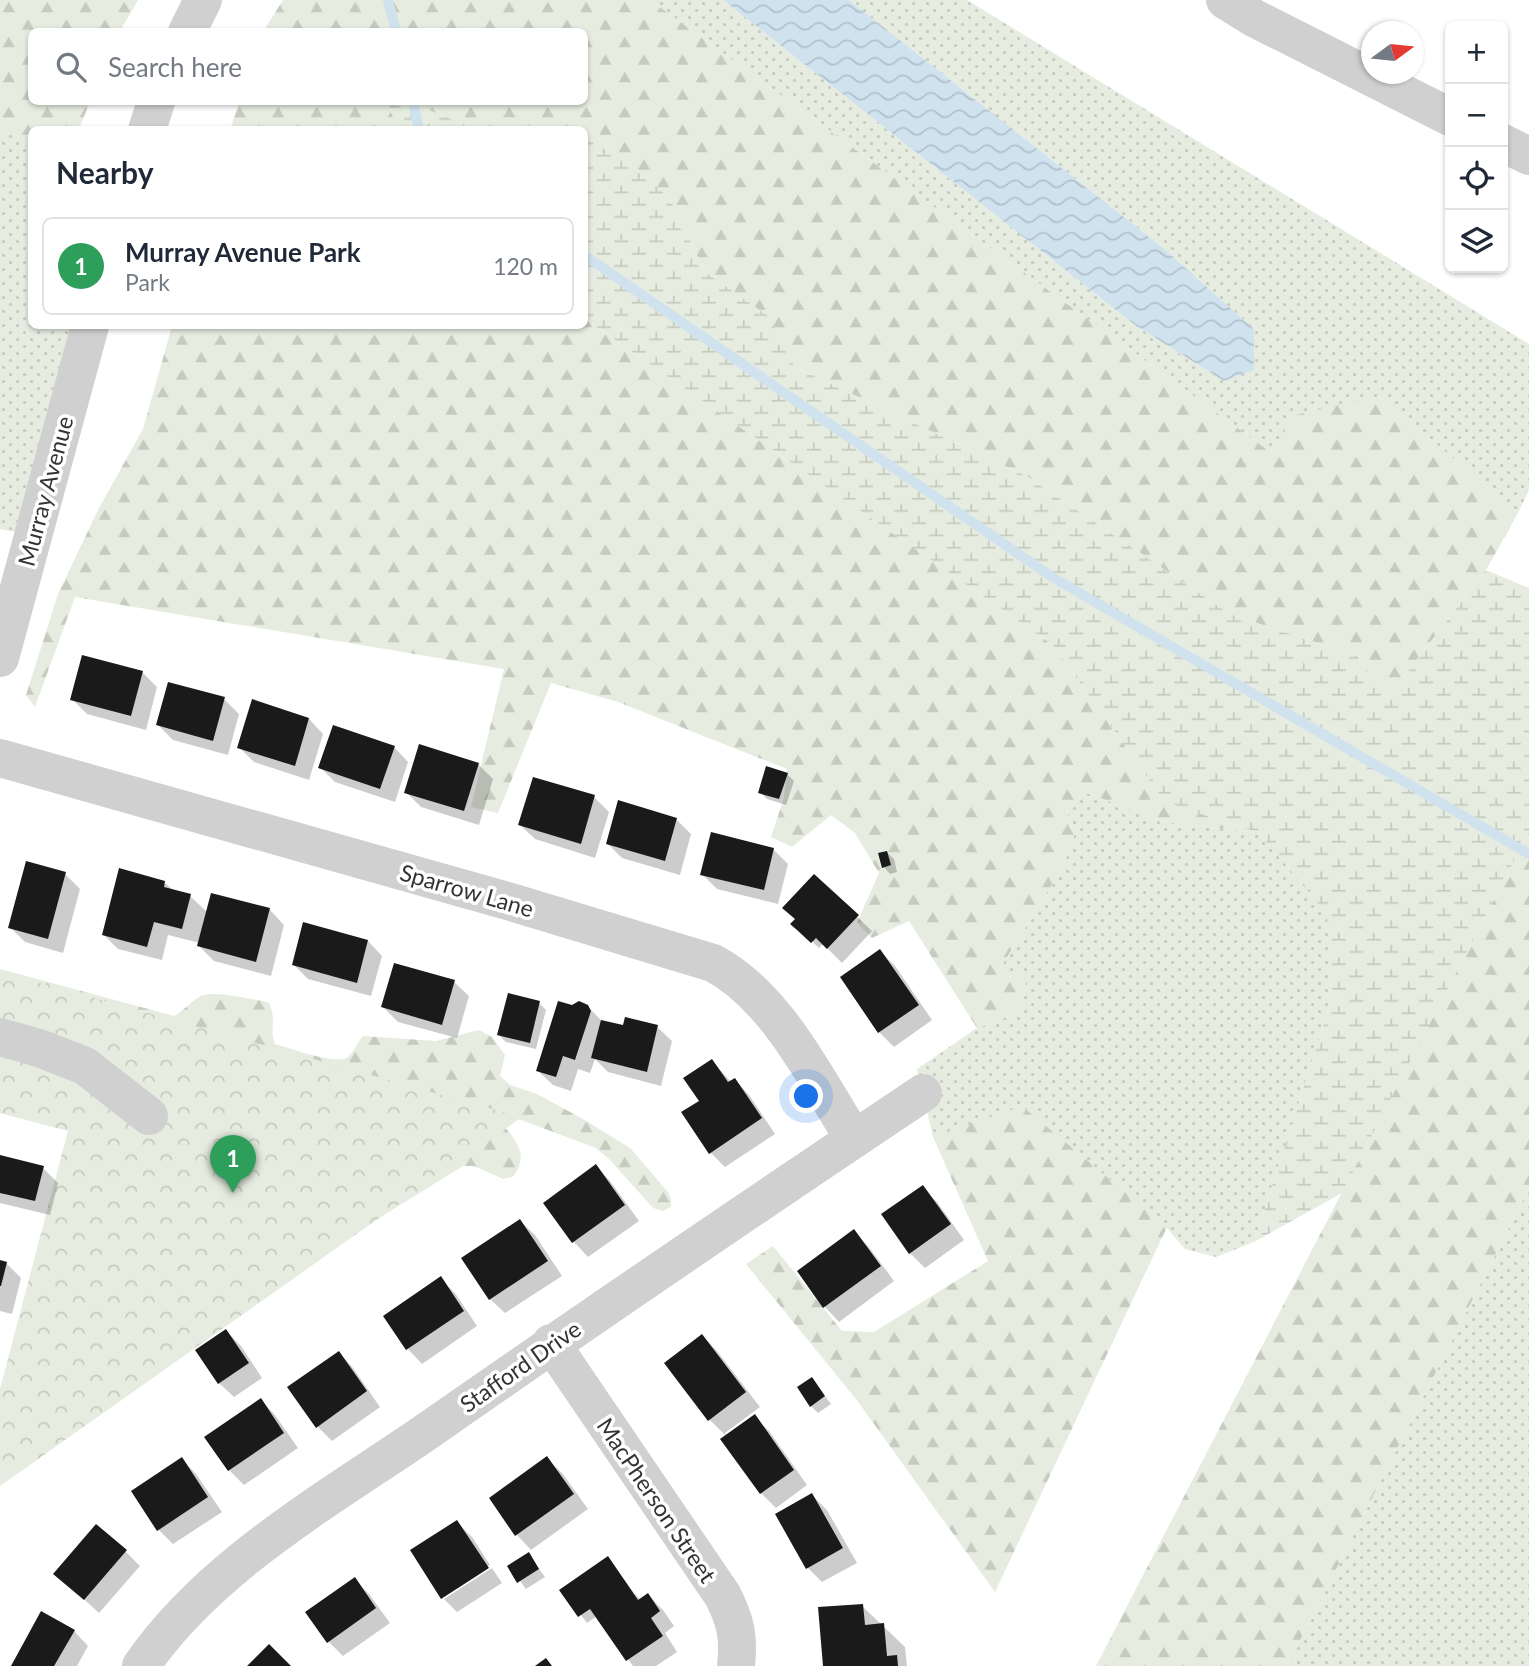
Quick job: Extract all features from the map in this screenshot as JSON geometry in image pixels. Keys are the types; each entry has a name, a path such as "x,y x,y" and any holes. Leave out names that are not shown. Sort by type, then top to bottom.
{"street":[{"path":"189,28 203,0"},
{"path":"1224,0 1254,18 1445,114"},
{"path":"148,126 155,105"},
{"path":"1508,146 1529,156"},
{"name":"Murray Avenue","path":"0,658 89,329"},
{"name":"Sparrow Lane","path":"0,758 537,909 713,963 734,974 766,1004 854,1139"},
{"path":"0,1037 39,1048 85,1066 149,1116"},
{"name":"Stafford Drive","path":"141,1666 160,1638 238,1562 551,1343 923,1093"},
{"name":"MacPherson Street","path":"551,1343 723,1596 734,1618 738,1644 736,1666"}],"green space":[{"path":"0,0 138,0 122,28 28,28 28,105 89,105 80,126 28,126 28,139 0,131"},
{"path":"283,0 650,0 1273,454 1291,416 1379,396 1518,513 1486,570 1388,697 1357,656 1230,614 1028,477 795,367 766,315 705,272 669,197 588,130 588,126 578,122 568,126 468,126 416,105 588,105 588,28 266,28"},
{"path":"650,0 723,0 1135,325 1224,381 1254,370 1254,329 1162,247 849,0 967,0 1529,344 1529,490 1518,513 1379,396 1273,454"},
{"path":"238,105 388,105 397,126 231,126"},
{"path":"388,105 416,105 468,126 397,126"},
{"path":"588,130 669,197 705,272 767,315 795,367 1028,477 1230,614 1357,656 1388,697 1486,570 1529,588 1529,832 1342,1193 1254,1242 1332,999 1327,914 1259,833 1165,802 1053,645 588,321"},
{"path":"0,131 28,139 28,329 89,329 33,535 0,529"},
{"path":"588,321 1053,645 1165,802 1259,833 1165,822 1087,793 1066,808 1074,835 1063,867 1000,968 1027,978 1020,1012 977,1028 909,921 872,938 857,923 879,873 855,833 831,815 792,847 771,837 784,798 787,769 618,702 551,683 498,813 471,807 504,669 75,597 35,707 26,695 58,594 99,508 143,429 171,329 588,329"},
{"path":"1087,793 1165,822 1259,833 1328,914 1332,999 1254,1242 1216,1257 1185,1249 1166,1227 1040,1280 933,1137 917,1069 977,1028 1020,1012 1000,968 1063,867 1074,835 1066,808"},
{"path":"1529,832 1529,1188 1287,1666 1096,1666"},
{"path":"0,969 174,1016 197,998 207,994 263,1001 269,1003 271,1009 275,1044 331,1059 346,1058 363,1036 436,1041 479,1030 492,1037 505,1055 500,1076 510,1085 537,1094 630,1148 668,1192 671,1207 663,1211 653,1208 596,1148 513,1117 503,1125 513,1137 521,1155 514,1176 503,1179 474,1166 463,1166 329,1249 0,994"},
{"path":"0,972 522,1117 0,1486 0,1389 68,1131 0,1113"},
{"path":"1022,1106 1167,1227 995,1592 856,1399 746,1264 773,1246 842,1331 874,1332 988,1261 933,1137"},
{"path":"1529,1188 1529,1666 1287,1666"}],"water":[{"path":"723,0 849,0 1162,247 1254,329 1254,370 1224,381 1135,325"}],"building":[{"path":"82,655 143,671 131,716 70,700"},
{"path":"168,682 225,697 213,741 156,725"},
{"path":"252,699 309,718 295,766 237,748"},
{"path":"333,725 395,746 380,789 318,768"},
{"path":"419,744 479,763 464,811 404,793"},
{"path":"766,766 788,773 779,799 758,793"},
{"path":"533,777 595,795 581,844 518,825"},
{"path":"618,800 677,818 665,861 606,844"},
{"path":"711,832 774,848 764,890 700,875"},
{"path":"887,851 891,865 882,868 878,853"},
{"path":"26,861 66,872 48,939 8,928"},
{"path":"119,868 165,881 164,887 191,894 182,929 154,922 147,947 102,935"},
{"path":"814,874 859,915 827,949 816,938 811,943 790,924 795,919 782,908"},
{"path":"211,893 270,908 256,962 197,946"},
{"path":"303,922 368,940 357,983 292,965"},
{"path":"880,949 919,1005 878,1033 840,977"},
{"path":"394,963 455,980 442,1025 381,1007"},
{"path":"508,993 540,1001 530,1043 497,1035"},
{"path":"558,1001 572,1005 579,1001 588,1005 591,1011 575,1060 563,1056 556,1077 536,1071"},
{"path":"625,1017 658,1025 647,1072 591,1058 601,1020 623,1025"},
{"path":"712,1059 728,1082 735,1078 762,1118 709,1154 681,1112 699,1101 683,1078"},
{"path":"0,1155 44,1166 35,1201 0,1193"},
{"path":"596,1164 625,1205 572,1243 543,1203"},
{"path":"923,1185 951,1224 909,1254 881,1214"},
{"path":"520,1219 548,1261 489,1300 461,1258"},
{"path":"854,1229 881,1266 823,1308 797,1271"},
{"path":"0,1260 7,1262 1,1286 0,1286"},
{"path":"441,1276 464,1311 406,1350 383,1316"},
{"path":"226,1329 249,1363 218,1384 195,1350"},
{"path":"702,1334 746,1392 708,1421 664,1363"},
{"path":"339,1351 367,1391 316,1428 287,1387"},
{"path":"812,1377 825,1396 810,1407 797,1387"},
{"path":"261,1398 284,1433 228,1471 204,1437"},
{"path":"755,1414 794,1470 760,1494 720,1439"},
{"path":"547,1456 574,1494 515,1536 489,1498"},
{"path":"182,1457 208,1497 157,1531 131,1491"},
{"path":"812,1493 843,1548 806,1569 775,1514"},
{"path":"457,1520 489,1568 441,1599 410,1550"},
{"path":"96,1524 127,1550 84,1600 53,1574"},
{"path":"529,1552 539,1569 517,1583 507,1566"},
{"path":"608,1556 638,1600 648,1593 660,1611 651,1618 663,1636 626,1661 590,1609 578,1617 559,1590"},
{"path":"355,1577 376,1608 327,1643 305,1612"},
{"path":"863,1604 865,1625 884,1623 887,1656 897,1655 898,1666 823,1666 818,1607"},
{"path":"41,1611 75,1630 54,1666 11,1666"},
{"path":"269,1644 291,1666 247,1666"},
{"path":"546,1658 552,1666 535,1666"}],"waterway":[{"path":"388,0 395,28"},
{"path":"414,105 418,126"},
{"path":"588,258 1052,577 1529,854"}],"place":[{"name":"Murray Avenue Park","path":"233,1193"}]}
